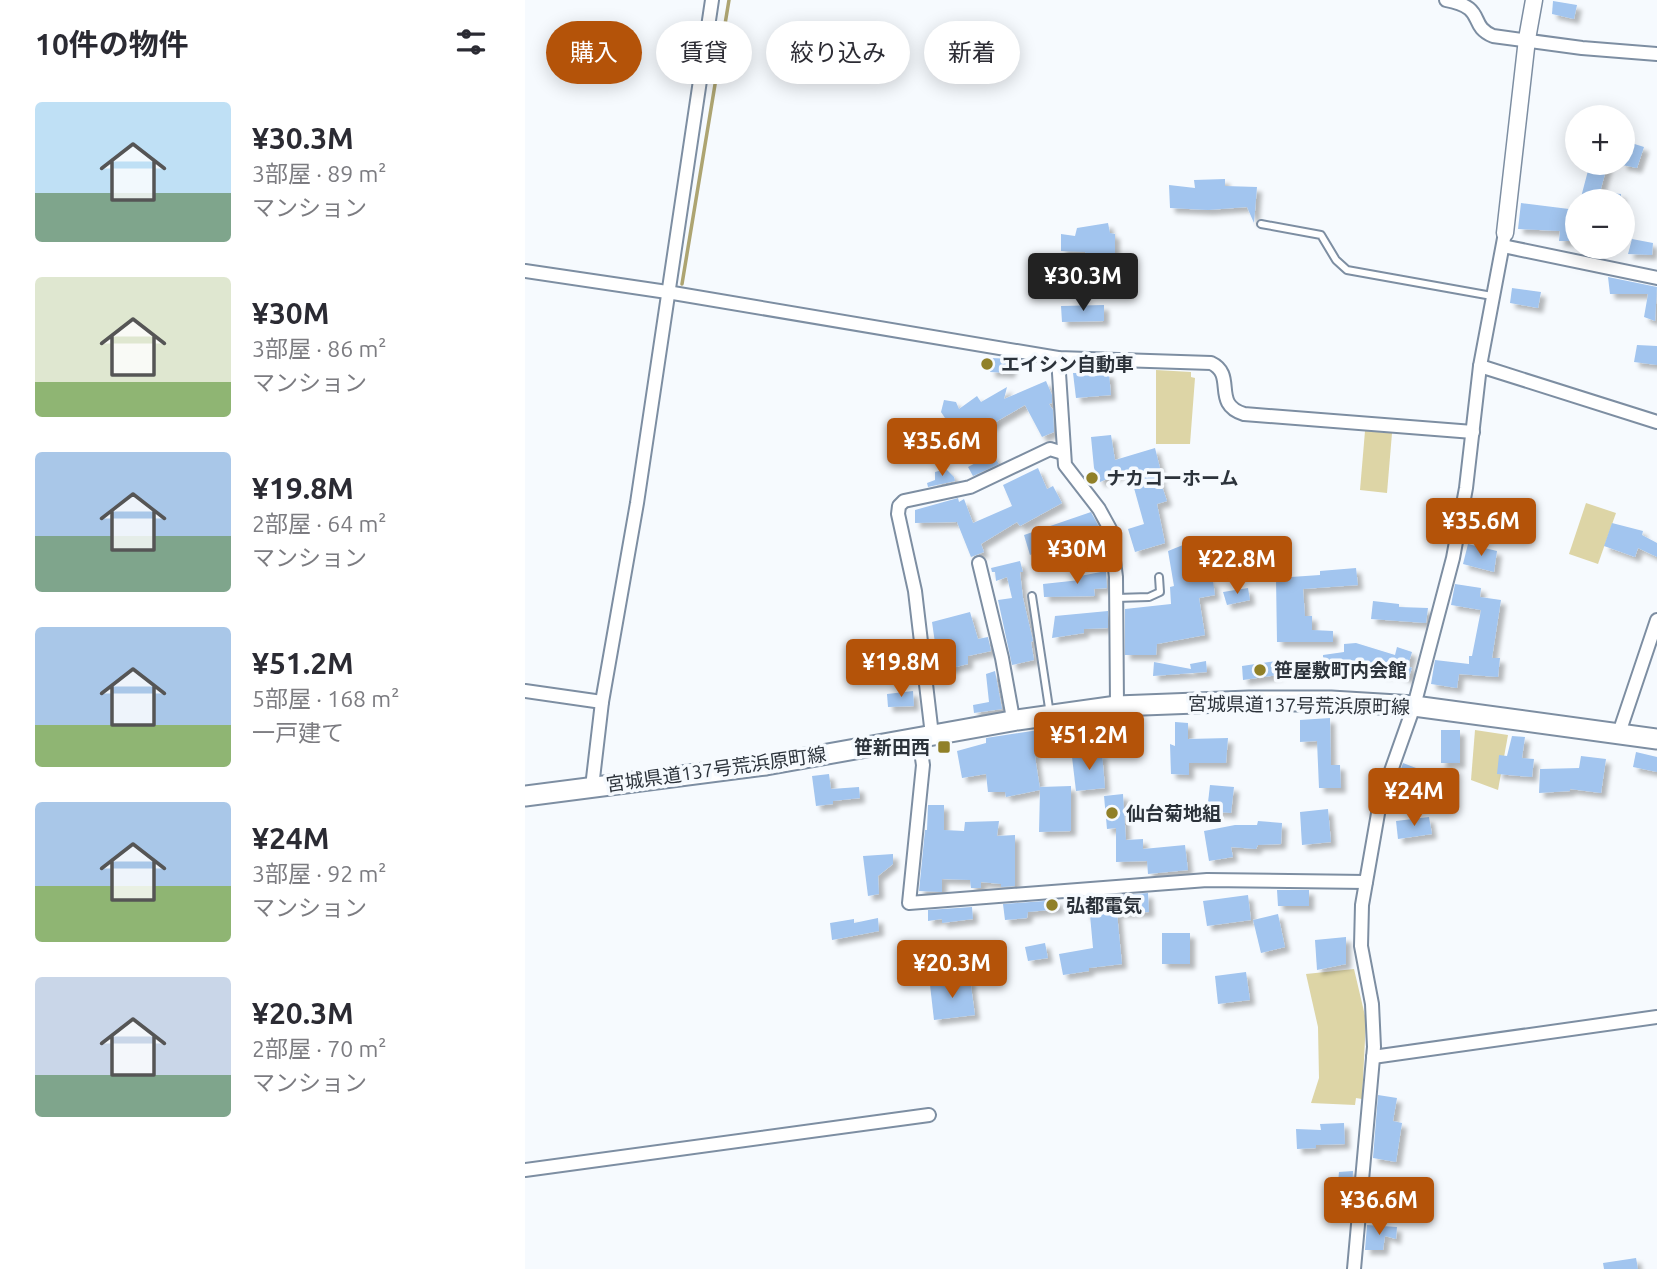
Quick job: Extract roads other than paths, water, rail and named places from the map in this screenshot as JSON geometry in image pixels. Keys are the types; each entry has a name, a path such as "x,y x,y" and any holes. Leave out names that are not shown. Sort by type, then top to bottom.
{"main road":[{"name":"宮城県道137号荒浜原町線","path":"525,796 766,765 1117,706 1331,701 1414,706 1657,739"}],"street":[{"path":"592,787 602,702 637,503 712,0"},
{"path":"1446,0 1466,4 1472,9 1485,33 1493,36 1582,48 1657,54"},
{"path":"1354,1269 1373,1057 1372,1003 1361,946 1366,882 1380,802 1414,706 1453,558 1466,488 1480,366 1504,240 1527,39 1534,0"},
{"path":"1504,240 1657,278"},
{"path":"525,271 667,292 1058,358 1211,363 1219,367 1223,374 1229,407 1244,414 1473,432"},
{"path":"1058,358 1065,465 1099,509 1110,529 1116,598 1117,706"},
{"path":"1480,366 1657,422"},
{"path":"1063,453 1050,449 970,487 904,501 899,506 898,514 919,615 925,737 909,903 1207,880 1366,882"},
{"path":"979,563 1002,657 1012,713"},
{"path":"1619,733 1657,620"},
{"path":"525,691 602,702"},
{"path":"1373,1057 1657,1017"},
{"path":"525,1170 929,1115"}],"lane":[{"path":"1261,224 1321,235 1336,260 1347,270 1494,297"},
{"path":"1116,598 1149,597 1160,592 1159,578"},
{"path":"1032,596 1049,708"}],"waterway":[{"path":"682,284 729,0"}],"place":[{"name":"エイシン自動車","path":"987,364"},
{"name":"ナカコーホーム","path":"1092,478"},
{"name":"笹屋敷町内会館","path":"1260,670"},
{"name":"笹新田西","path":"944,747"},
{"name":"仙台菊地組","path":"1112,813"},
{"name":"弘都電気","path":"1052,905"}]}
